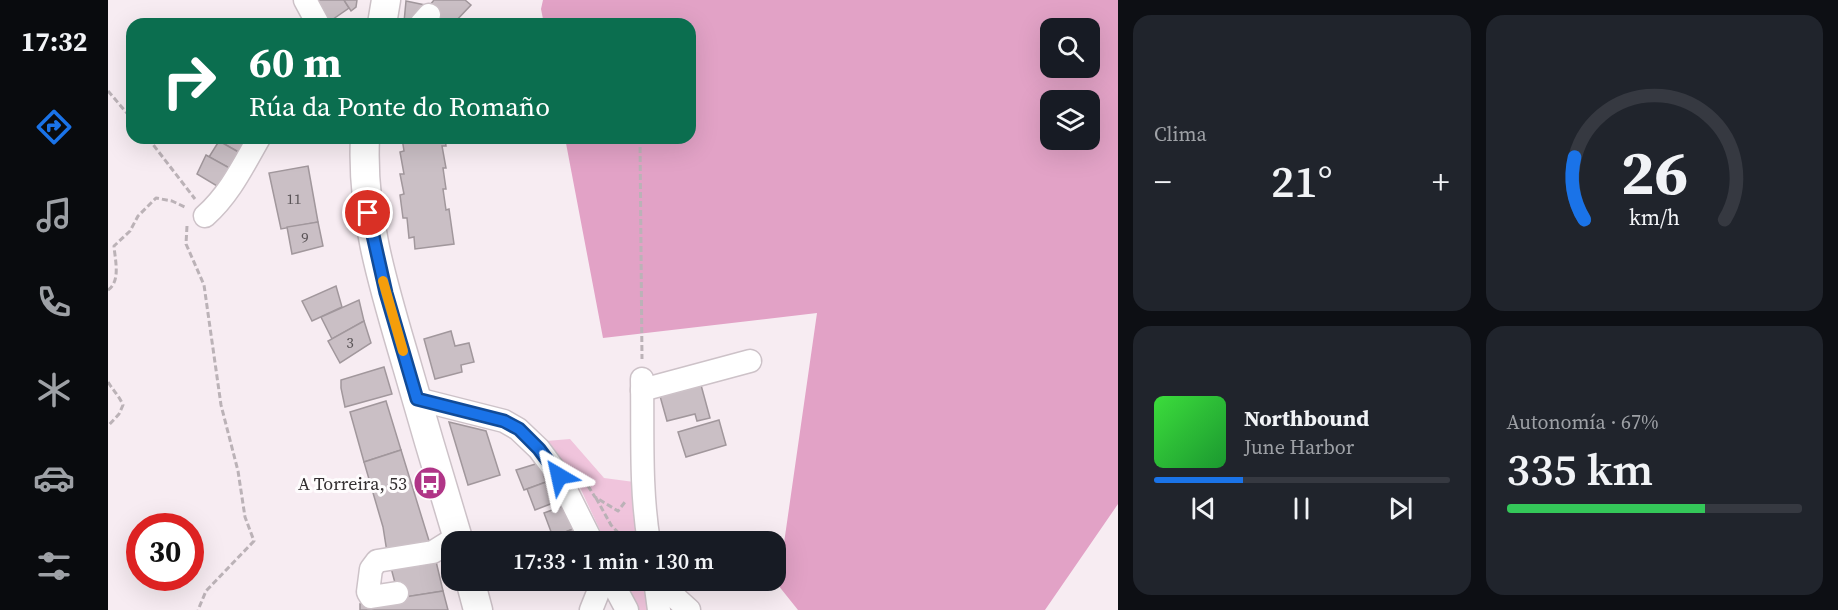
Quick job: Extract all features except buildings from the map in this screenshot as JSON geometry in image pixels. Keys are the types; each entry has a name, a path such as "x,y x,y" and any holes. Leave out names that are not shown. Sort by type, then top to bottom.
{"main road":[{"path":"383,18 386,0"},
{"path":"365,144 365,187 374,243 392,315 456,531"},
{"path":"473,591 478,610"}],"street":[{"path":"304,0 314,18"},
{"path":"205,216 229,189 256,144"},
{"path":"648,531 643,483 642,384 750,361"},
{"path":"417,399 504,421 519,429 539,449 559,476 586,531"},
{"path":"397,593 371,597 368,592 371,569 376,561 433,552 441,548"},
{"path":"591,610 599,591"},
{"path":"617,591 627,610"},
{"path":"657,591 659,610"},
{"path":"668,591 689,610"}],"path":[{"path":"108,91 126,112"},
{"path":"153,144 192,194 205,216"},
{"path":"640,144 642,384"},
{"path":"108,290 112,288 117,275 114,246 130,231 138,216 156,198 171,201 205,216"},
{"path":"198,610 206,591 254,542 245,517 238,471 222,405 204,285 186,244 186,227 205,216"},
{"path":"108,382 119,395 123,405 119,414 108,426"},
{"path":"584,481 596,496 611,525 617,531"},
{"path":"596,496 618,511 629,495"}],"shaded area":[{"path":"543,0 1118,0 1118,504 1045,610 798,610 783,591 786,591 786,531 817,313 603,338 566,144 696,144 696,18 543,18 541,9"},
{"path":"570,439 604,478 634,482 637,531 600,531 576,479 546,441"},
{"path":"628,591 645,591 648,610 637,610"}],"slow traffic":[{"path":"383,281 403,351"}],"place":[{"name":"A Torreira, 53","path":"430,483"}],"route":[{"path":"368,213 386,293 417,399 504,421 519,429 539,449 559,476"}]}
